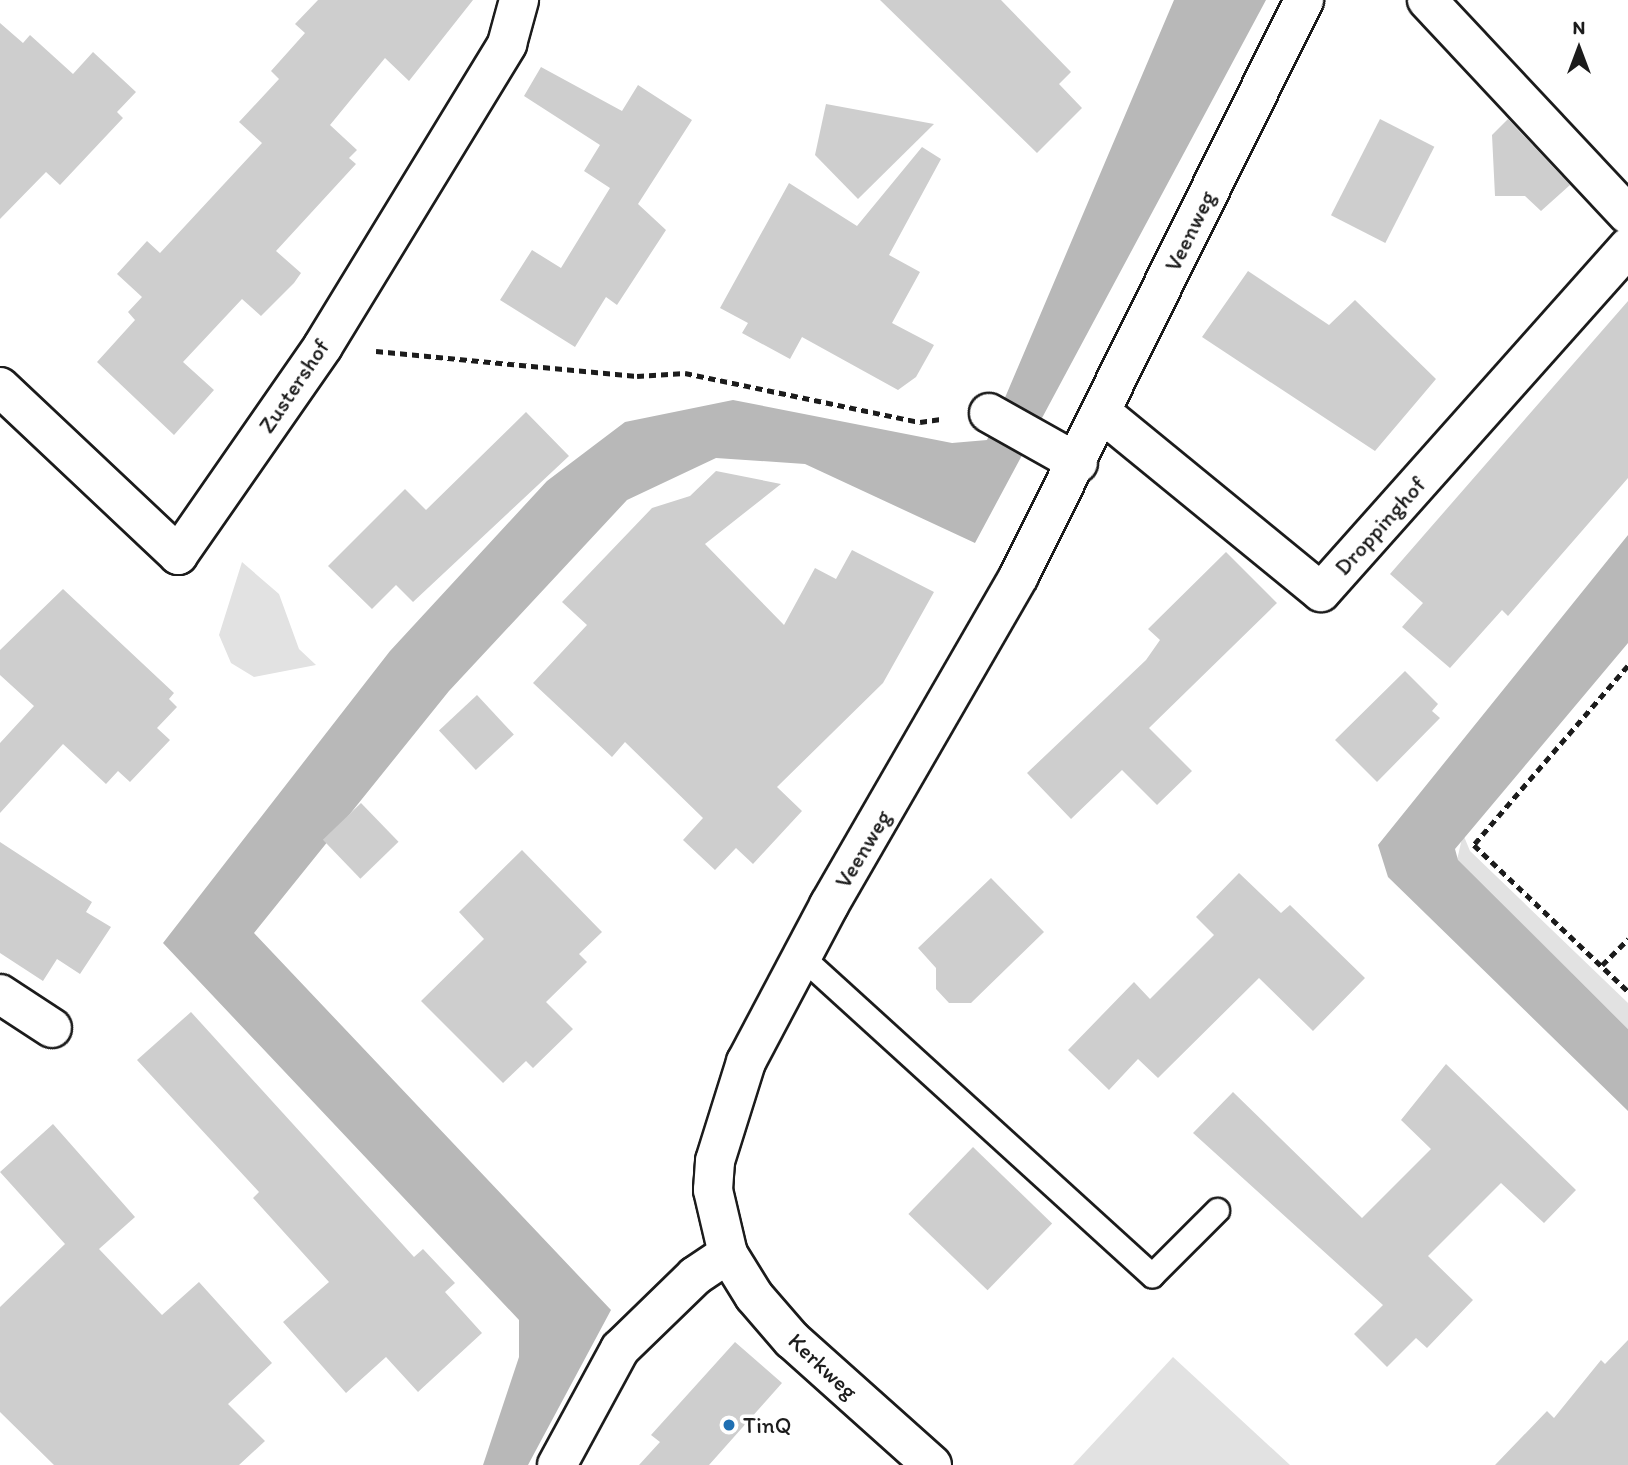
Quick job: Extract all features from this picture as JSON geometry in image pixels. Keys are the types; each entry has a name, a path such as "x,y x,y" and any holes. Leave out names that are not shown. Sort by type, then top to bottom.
{"street":[{"name":"Zustershof","path":"0,387 178,555 323,346 507,44 519,0"},
{"path":"1427,0 1628,215"},
{"name":"Veenweg","path":"729,1254 713,1190 715,1161 746,1062 802,957 929,741 1078,463 1300,2"},
{"name":"Droppinghof","path":"1101,412 1321,592 1628,247"},
{"path":"989,413 1078,463"},
{"path":"0,994 52,1028"},
{"path":"557,1465 620,1349 695,1276 729,1254"},
{"name":"Kerkweg","path":"729,1254 792,1340 932,1465"}],"lane":[{"path":"802,957 1152,1275 1217,1210"}],"path":[{"path":"323,346 637,376 685,373 920,422 989,413"},
{"path":"1628,666 1474,845 1628,991"},
{"path":"1602,965 1628,939"}],"shaded area":[{"path":"1174,0 1266,0 975,543 805,464 716,458 627,500 449,691 254,933 611,1310 528,1465 483,1465 519,1357 519,1320 163,943 390,651 547,481 625,422 733,400 952,443 987,440"},
{"path":"1628,535 1628,643 1455,849 1458,860 1628,1029 1628,1111 1388,877 1378,845"},
{"path":"242,562 279,594 299,649 316,665 254,677 231,663 219,635"},
{"path":"1463,834 1470,851 1628,1003 1628,1029 1457,860"},
{"path":"1173,1357 1290,1465 1073,1465"}],"building":[{"path":"318,0 473,0 409,81 385,58 330,125 357,150 349,158 356,164 276,251 301,273 294,283 261,316 242,299 183,362 214,390 174,435 97,362 135,320 128,312 142,297 117,274 147,241 160,253 262,143 239,122 279,79 271,71 305,33 295,24"},
{"path":"880,0 1001,0 1071,72 1059,84 1082,108 1037,153"},
{"path":"0,23 23,43 30,35 73,74 93,52 136,92 117,112 123,118 60,185 46,172 0,219"},
{"path":"541,67 622,111 638,85 692,120 638,204 666,230 617,305 606,297 575,347 500,300 532,250 561,268 610,188 584,171 600,145 524,96"},
{"path":"826,104 934,124 858,199 815,155"},
{"path":"1380,119 1434,147 1385,243 1331,215"},
{"path":"1508,119 1570,185 1541,211 1525,196 1495,196 1492,135"},
{"path":"922,147 941,159 889,255 920,272 892,323 934,345 916,377 898,390 802,337 790,359 742,333 748,323 720,308 789,183 857,226"},
{"path":"1248,271 1329,325 1355,300 1436,379 1375,451 1202,337"},
{"path":"1628,301 1628,478 1508,616 1502,610 1450,668 1402,627 1423,603 1390,574"},
{"path":"526,412 569,456 413,602 396,585 372,609 328,566 405,489 426,510"},
{"path":"716,471 781,484 705,544 784,625 815,568 836,579 852,550 934,592 883,683 777,787 802,811 753,864 736,848 715,870 683,840 703,818 625,742 612,757 533,683 587,625 562,602 652,508 690,496"},
{"path":"1226,552 1277,603 1149,728 1192,771 1157,805 1122,770 1071,819 1027,773 1146,660 1160,640 1148,629"},
{"path":"63,589 174,693 169,699 177,707 157,728 170,740 130,782 118,771 106,784 63,744 0,813 0,743 34,706 0,675 0,650"},
{"path":"1405,671 1438,704 1432,711 1440,718 1377,782 1335,740"},
{"path":"477,695 514,734 476,770 439,730"},
{"path":"361,803 399,842 360,879 323,840"},
{"path":"0,842 92,902 86,912 111,927 80,974 57,959 43,981 0,953"},
{"path":"522,850 602,932 579,954 587,962 546,1002 573,1029 533,1068 526,1061 503,1083 421,1001 484,939 459,912"},
{"path":"1239,873 1281,913 1290,905 1365,978 1313,1031 1259,978 1158,1078 1138,1059 1109,1090 1068,1050 1134,982 1150,999 1214,935 1196,917"},
{"path":"991,878 1044,932 971,1003 949,1003 936,989 936,968 918,948"},
{"path":"191,1012 414,1257 423,1249 455,1283 445,1292 482,1333 418,1392 386,1357 346,1393 283,1322 329,1282 253,1198 259,1192 137,1060"},
{"path":"1446,1064 1576,1190 1544,1223 1501,1183 1428,1256 1473,1300 1427,1348 1416,1338 1387,1367 1354,1334 1383,1305 1193,1133 1233,1092 1362,1218 1431,1149 1401,1120"},
{"path":"53,1124 135,1217 99,1249 162,1315 199,1282 272,1363 228,1404 265,1441 239,1465 54,1465 0,1412 0,1307 65,1244 0,1172"},
{"path":"973,1147 1052,1223 988,1290 908,1214"},
{"path":"1628,1340 1628,1465 1495,1465 1547,1411 1554,1418 1601,1360 1605,1364"},
{"path":"735,1342 782,1383 709,1465 639,1465 660,1442 651,1435"}],"place":[{"name":"TinQ","path":"729,1425"}]}
